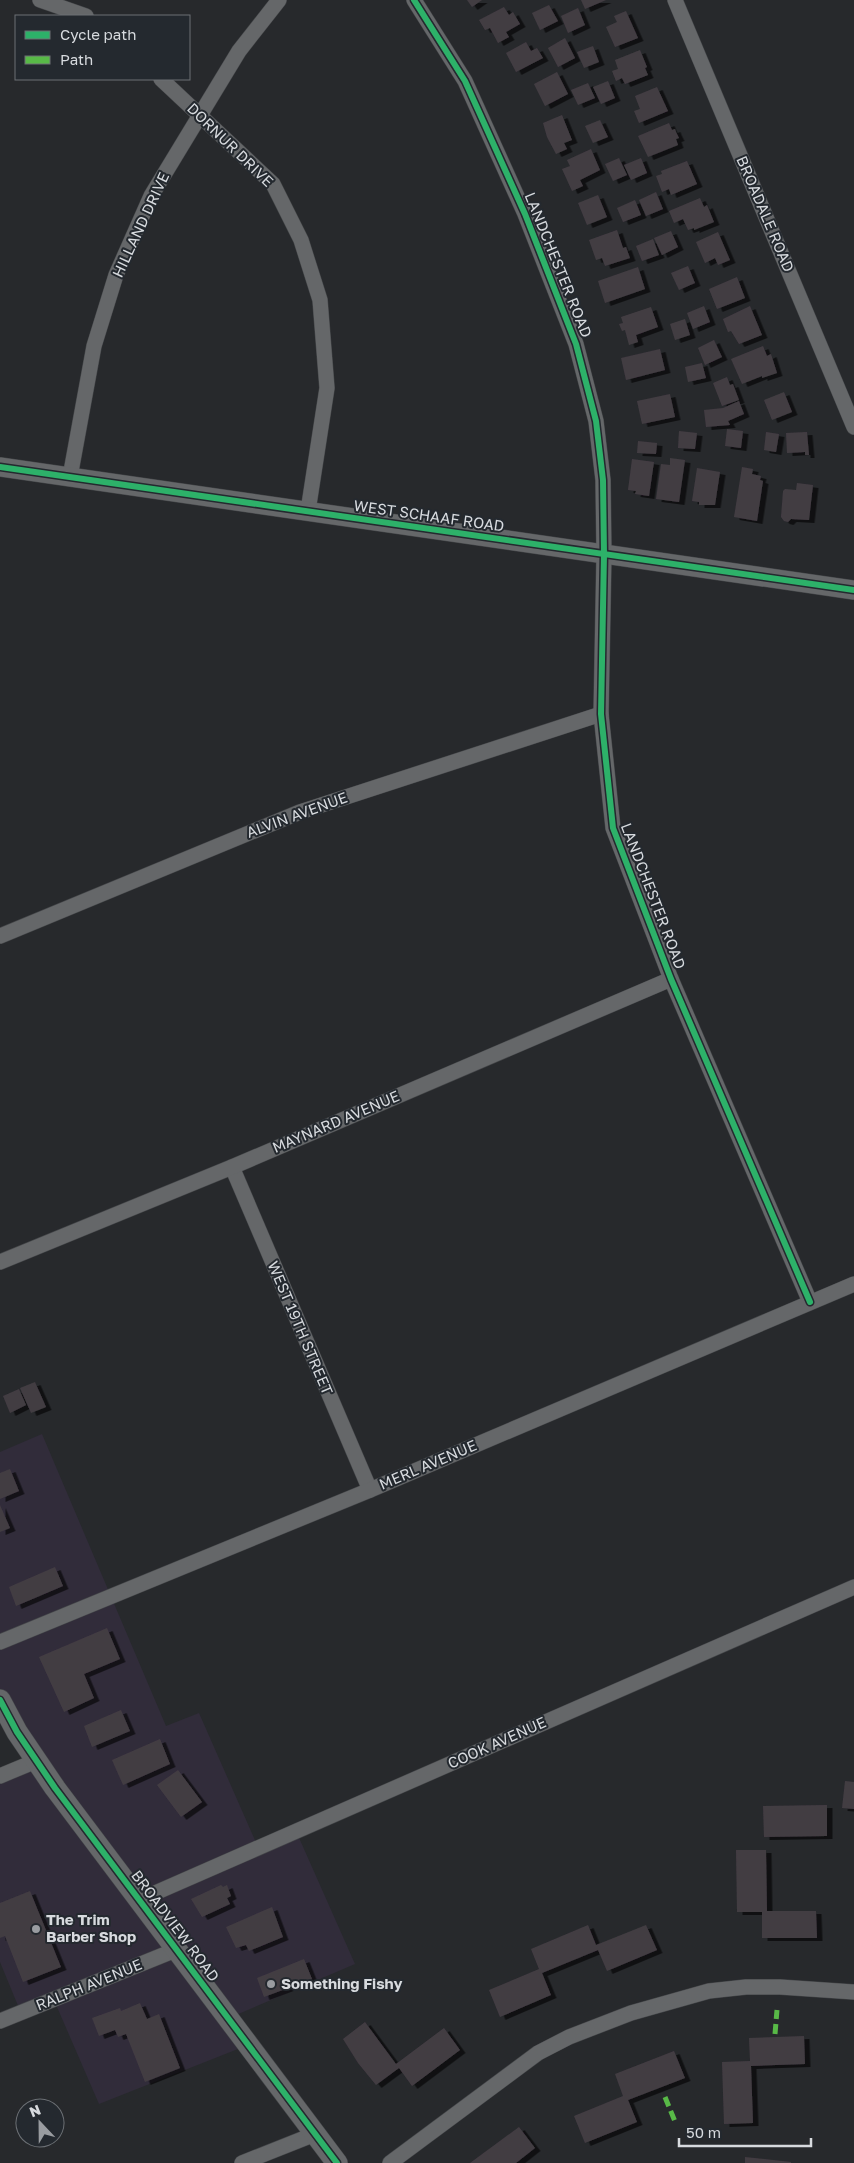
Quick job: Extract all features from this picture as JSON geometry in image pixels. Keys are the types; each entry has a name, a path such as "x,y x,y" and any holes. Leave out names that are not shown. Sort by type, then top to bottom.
{"main road":[{"name":"BROADVIEW ROAD","path":"0,1700 36,1761 337,2163"}],"street":[{"path":"40,0 83,15"},
{"name":"HILLAND DRIVE","path":"70,477 94,346 116,275 151,196 239,51 279,0"},
{"name":"LANDCHESTER ROAD","path":"414,0 465,81 525,214 576,344 596,421 603,480 604,554 601,714 613,828 671,979 810,1302"},
{"name":"BROADALE ROAD","path":"675,0 854,427"},
{"name":"DORNUR DRIVE","path":"163,80 273,184 301,240 320,300 327,388 308,511"},
{"name":"WEST SCHAAF ROAD","path":"0,467 854,590"},
{"name":"ALVIN AVENUE","path":"0,936 300,812 601,714"},
{"name":"MAYNARD AVENUE","path":"0,1262 232,1167 671,979"},
{"name":"WEST 19TH STREET","path":"232,1167 370,1490"},
{"name":"MERL AVENUE","path":"0,1642 370,1490 854,1284"},
{"name":"COOK AVENUE","path":"139,1900 854,1587"},
{"path":"0,1776 36,1761"},
{"name":"RALPH AVENUE","path":"0,2021 178,1949"},
{"path":"390,2163 538,2053 569,2037 631,2013 709,1992 746,1987 780,1987 854,1992"},
{"path":"242,2163 315,2134"}],"shaded area":[{"path":"42,1434 166,1726 199,1713 258,1847 296,1831 355,1964 229,2018 248,2045 99,2104 54,2000 21,2013 0,1962 0,1776 36,1761 0,1700 0,1452"}],"building":[{"path":"467,0 482,0 472,7"},
{"path":"581,0 606,0 585,9"},
{"path":"549,5 558,21 540,30 532,13"},
{"path":"504,7 509,15 513,12 520,24 506,32 509,37 498,43 490,28 485,30 479,20"},
{"path":"578,8 585,25 568,33 561,16"},
{"path":"626,11 638,38 615,47 606,27 617,22 614,16"},
{"path":"565,38 575,58 558,67 548,48"},
{"path":"526,42 531,51 537,48 543,58 516,72 506,53"},
{"path":"593,46 599,62 584,68 577,52"},
{"path":"640,50 648,75 625,84 622,78 616,81 612,71 618,69 615,60"},
{"path":"557,72 568,94 545,106 534,84"},
{"path":"608,81 615,98 601,104 593,87"},
{"path":"588,83 595,98 578,105 571,90"},
{"path":"657,87 668,111 639,123 634,111 640,109 635,96"},
{"path":"562,115 572,140 564,143 567,149 556,154 547,137 543,123"},
{"path":"600,120 608,137 593,143 585,126"},
{"path":"669,123 672,130 675,129 679,138 676,139 678,145 648,157 638,136"},
{"path":"591,149 600,170 580,180 583,186 572,191 562,169 570,166 567,160"},
{"path":"619,158 627,175 613,181 605,164"},
{"path":"641,158 647,173 631,180 624,165"},
{"path":"687,161 697,184 671,195 669,189 662,192 656,176 662,174 661,171"},
{"path":"656,192 663,209 646,216 639,200"},
{"path":"598,195 607,217 587,225 578,203"},
{"path":"700,198 704,207 707,205 714,222 694,230 694,228 688,230 683,219 674,223 669,211"},
{"path":"635,200 641,215 623,222 617,208"},
{"path":"617,230 623,248 626,247 630,258 605,266 602,258 596,260 589,240"},
{"path":"671,231 678,247 662,255 654,238"},
{"path":"718,232 730,260 718,265 715,258 705,263 696,242"},
{"path":"653,239 659,255 642,261 636,246"},
{"path":"688,266 695,283 679,290 671,273"},
{"path":"638,267 645,289 605,303 598,281"},
{"path":"737,277 745,298 717,309 709,289"},
{"path":"704,306 710,322 693,329 687,313"},
{"path":"750,306 762,335 739,344 731,331 728,332 723,319"},
{"path":"651,307 658,327 636,335 638,342 629,345 625,330 622,331 619,324 623,323 621,317"},
{"path":"685,319 690,335 675,340 670,324"},
{"path":"714,340 722,357 705,365 698,348"},
{"path":"763,346 767,356 771,354 777,373 762,378 762,376 742,384 731,359"},
{"path":"660,349 665,370 626,380 621,358"},
{"path":"702,363 706,378 688,382 685,367"},
{"path":"727,377 730,385 733,384 739,400 722,406 713,383"},
{"path":"784,392 792,412 772,420 764,400"},
{"path":"670,394 675,417 642,424 637,401"},
{"path":"739,401 744,414 728,421 730,425 706,427 704,410 723,408"},
{"path":"727,429 743,431 741,448 725,446"},
{"path":"679,431 697,433 695,449 678,448"},
{"path":"766,432 779,434 776,452 764,450"},
{"path":"807,432 809,455 805,455 805,452 787,453 786,433"},
{"path":"638,441 657,443 656,454 637,453"},
{"path":"670,458 685,460 679,502 656,499 661,464 670,465"},
{"path":"632,459 654,462 649,496 635,494 636,491 628,490"},
{"path":"742,467 753,469 752,474 761,476 760,480 763,481 757,521 734,517"},
{"path":"697,468 720,472 715,505 699,505 699,502 692,501"},
{"path":"797,483 813,485 809,520 791,519 788,522 784,521 781,517 783,491 785,489 796,490"},
{"path":"35,1382 46,1407 31,1413 20,1388"},
{"path":"19,1389 26,1405 10,1413 3,1396"},
{"path":"10,1469 19,1491 0,1499 0,1473"},
{"path":"0,1505 10,1528 0,1532"},
{"path":"55,1567 63,1586 16,1606 9,1587"},
{"path":"107,1628 120,1659 84,1674 94,1698 64,1712 39,1657"},
{"path":"121,1710 130,1731 92,1747 84,1726"},
{"path":"160,1739 170,1764 123,1785 112,1760"},
{"path":"178,1770 202,1802 181,1817 157,1785"},
{"path":"845,1781 854,1782 854,1809 842,1808"},
{"path":"827,1805 827,1836 764,1837 763,1806"},
{"path":"736,1850 766,1850 767,1911 816,1911 817,1938 762,1938 762,1912 737,1912"},
{"path":"221,1885 223,1887 227,1885 231,1896 227,1898 230,1904 202,1917 191,1899"},
{"path":"30,1891 61,1967 23,1982 5,1936 0,1938 0,1903"},
{"path":"272,1907 283,1937 249,1951 246,1945 236,1948 226,1927"},
{"path":"588,1925 596,1945 646,1925 657,1950 607,1971 598,1950 542,1973 551,1995 500,2017 489,1990 539,1969 531,1949"},
{"path":"304,1959 312,1979 264,1997 257,1978"},
{"path":"140,2003 147,2019 159,2014 180,2068 145,2082 126,2034 118,2037 115,2030 99,2036 92,2018 120,2008 121,2011"},
{"path":"365,2022 396,2064 444,2028 460,2050 412,2086 399,2068 376,2085 358,2063 343,2039"},
{"path":"804,2036 805,2064 751,2066 753,2123 724,2124 722,2062 750,2061 749,2038"},
{"path":"674,2051 685,2078 628,2100 637,2122 585,2143 574,2116 623,2096 615,2074"},
{"path":"519,2127 535,2148 516,2163 470,2163"},
{"path":"745,2157 791,2162 791,2163 745,2163"}],"marked path":[{"path":"775,2034 777,2010"},
{"path":"665,2097 676,2124"}],"cycle path":[{"path":"414,0 465,81 525,214 576,344 596,421 603,480 604,554 601,714 613,828 671,979 810,1302"},
{"path":"0,467 854,590"},
{"path":"0,1700 17,1732 55,1788 337,2163"}],"place":[{"name":"The Trim Barber Shop","path":"36,1929"},
{"name":"Something Fishy","path":"271,1984"}]}
